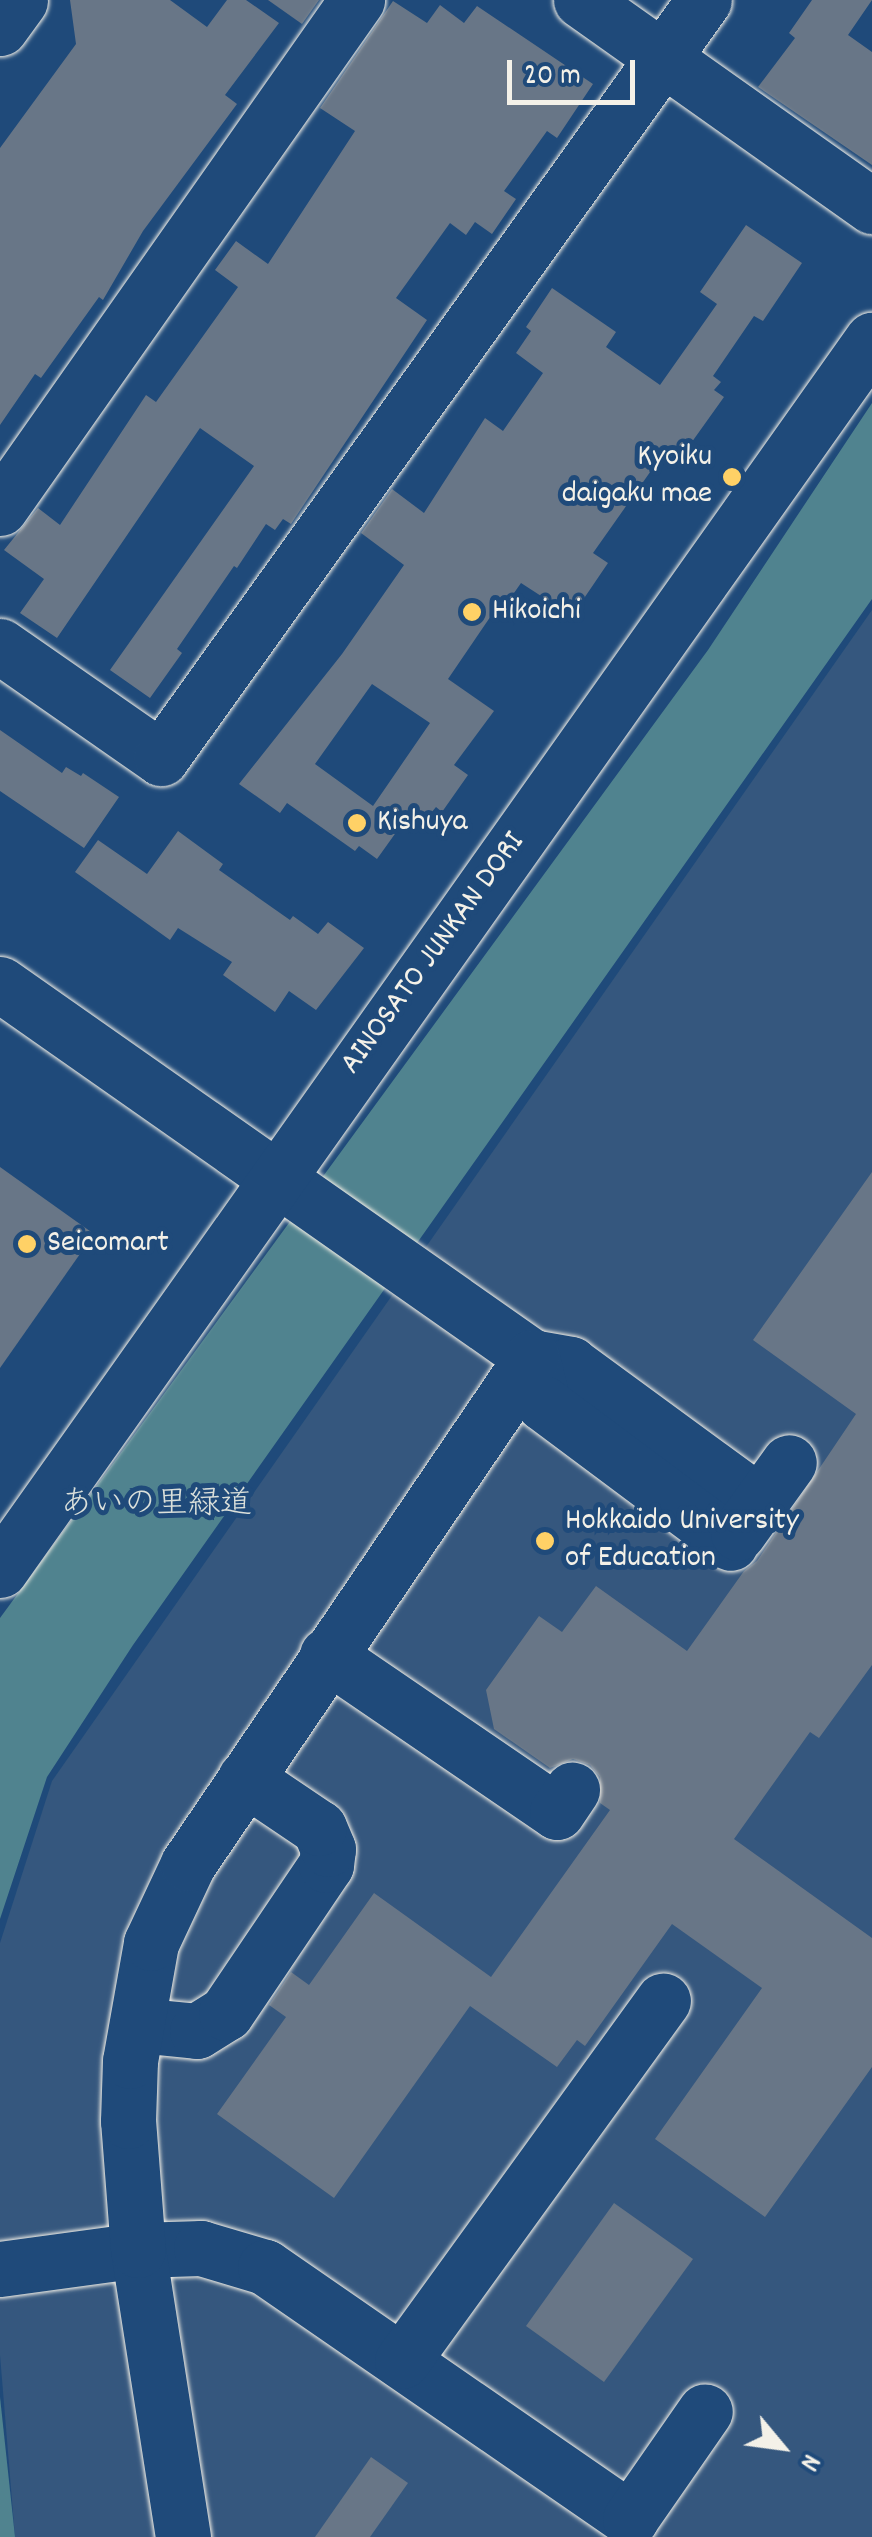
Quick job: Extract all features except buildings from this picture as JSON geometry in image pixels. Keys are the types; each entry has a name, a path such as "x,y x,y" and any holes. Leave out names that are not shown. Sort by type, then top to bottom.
{"street":[{"path":"0,28 20,0"},
{"path":"0,508 357,0"},
{"path":"580,0 872,206"},
{"path":"0,646 161,758 704,0"},
{"name":"AINOSATO JUNKAN DORI","path":"0,1570 872,340"},
{"path":"0,984 532,1358 543,1403 645,1449 749,1518"},
{"path":"182,2537 138,2250 128,2121 136,2025 151,1943 188,1864 327,1654 532,1358"},
{"path":"327,1654 558,1812 572,1790"},
{"path":"136,2025 197,2032 226,2013 326,1865 328,1849 319,1828 245,1778"},
{"path":"402,2361 662,2001"},
{"path":"0,2269 138,2250 201,2248 265,2267 644,2528 705,2410"}],"shaded area":[{"name":"Hokkaido University of Education","path":"872,610 872,2537 15,2537 0,2355 0,1943 52,1781"}],"green space":[{"name":"あいの里緑道","path":"872,403 872,599 133,1645 47,1777 0,1919 0,1618 708,650"},
{"path":"0,2397 15,2537 0,2537"}],"place":[{"name":"Kyoiku daigaku mae","path":"732,477"},
{"name":"Hikoichi","path":"472,612"},
{"name":"Kishuya","path":"357,823"},
{"name":"Seicomart","path":"27,1244"},
{"name":"Hokkaido University of Education","path":"545,1541"}]}
